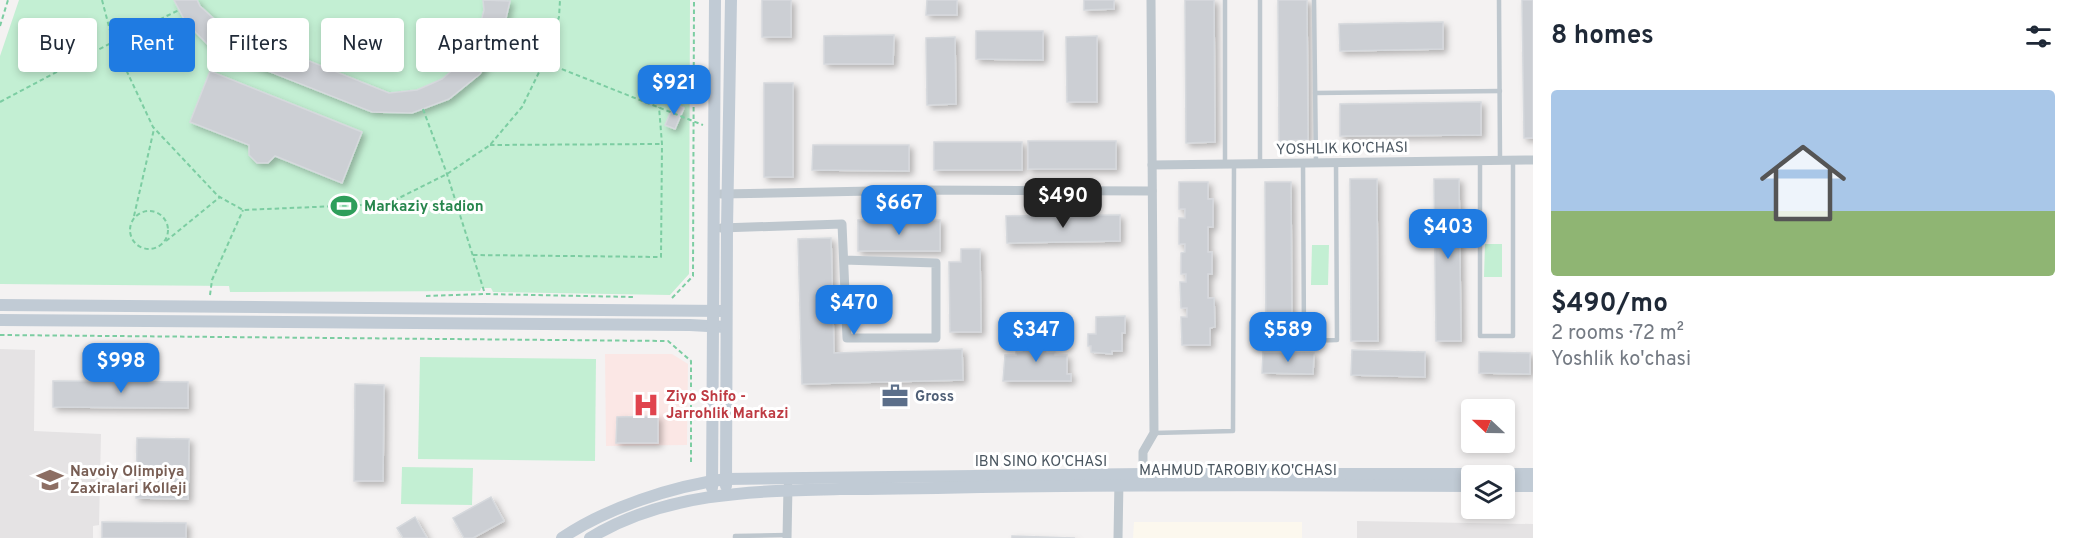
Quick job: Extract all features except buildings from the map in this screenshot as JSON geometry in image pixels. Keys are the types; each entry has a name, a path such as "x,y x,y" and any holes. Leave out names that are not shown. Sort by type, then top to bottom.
{"street":[{"path":"712,496 715,0"},
{"path":"726,494 727,194 731,0"},
{"path":"1151,0 1154,433 1143,452 1143,479 1533,474"},
{"name":"YOSHLIK KO'CHASI","path":"1152,165 1533,160"},
{"path":"713,195 920,190 1152,191"},
{"path":"712,228 842,224 847,338 936,338 936,263 844,260"},
{"path":"0,305 210,301 488,310 726,311"},
{"path":"209,322 210,301"},
{"path":"488,310 488,324"},
{"path":"0,320 726,327"},
{"path":"562,538 619,507 726,479 788,484 787,537"},
{"name":"MAHMUD TAROBIY KO'CHASI","path":"590,538 608,527 666,506 788,484 1143,479 1461,486"},
{"path":"1119,480 1119,538"},
{"path":"1515,486 1533,486"}],"lane":[{"path":"1154,433 1233,431 1230,164 1225,0"},
{"path":"1260,0 1260,164"},
{"path":"1314,0 1316,163"},
{"path":"1499,0 1500,160"},
{"path":"1315,93 1500,91"},
{"path":"1480,161 1480,336 1513,336 1513,160"},
{"path":"1303,163 1304,341 1337,340 1336,163"},
{"path":"735,537 787,537"}],"path":[{"path":"0,27 8,0"},
{"path":"102,0 109,32"},
{"path":"559,18 560,0"},
{"path":"671,298 693,276 694,0"},
{"path":"162,18 179,10"},
{"path":"0,102 109,44"},
{"path":"560,68 714,130"},
{"path":"126,72 154,129 220,197 243,210 387,204 447,174 490,145 522,107 539,72"},
{"path":"473,255 661,257 662,144 659,107"},
{"path":"423,109 447,174 485,294"},
{"path":"154,129 130,224 130,236 138,246 150,250 161,245 220,197"},
{"path":"490,145 662,144"},
{"path":"133,218 138,213 151,210 162,216 168,227 168,234 161,245"},
{"path":"210,301 212,280 243,210"},
{"path":"424,296 485,294 636,298"},
{"path":"0,335 668,341 691,361 691,465"}],"shaded area":[{"name":"Navoiy Olimpiya Zaxiralari Kolleji","path":"0,349 35,350 34,431 101,434 99,525 93,526 93,538 0,538"},
{"name":"Ziyo Shifo - Jarrohlik Markazi","path":"605,354 672,354 688,364 687,445 606,446"},
{"path":"1357,521 1533,524 1533,538 1357,538"},
{"path":"1134,522 1302,522 1302,538 1133,538"}],"green space":[{"name":"Markaziy stadion","path":"19,0 690,0 689,274 670,295 493,292 491,288 481,288 480,291 230,292 229,286 0,284 0,56"},
{"path":"1485,244 1502,244 1502,277 1484,277"},
{"path":"1312,245 1329,245 1328,285 1311,285"},
{"path":"420,357 596,359 595,461 418,459"},
{"path":"402,467 473,468 472,505 401,504"}],"place":[{"name":"Markaziy stadion","path":"344,206"},
{"name":"Gross","path":"895,396"},
{"name":"Ziyo Shifo - Jarrohlik Markazi","path":"646,405"},
{"name":"Navoiy Olimpiya Zaxiralari Kolleji","path":"50,480"}]}
